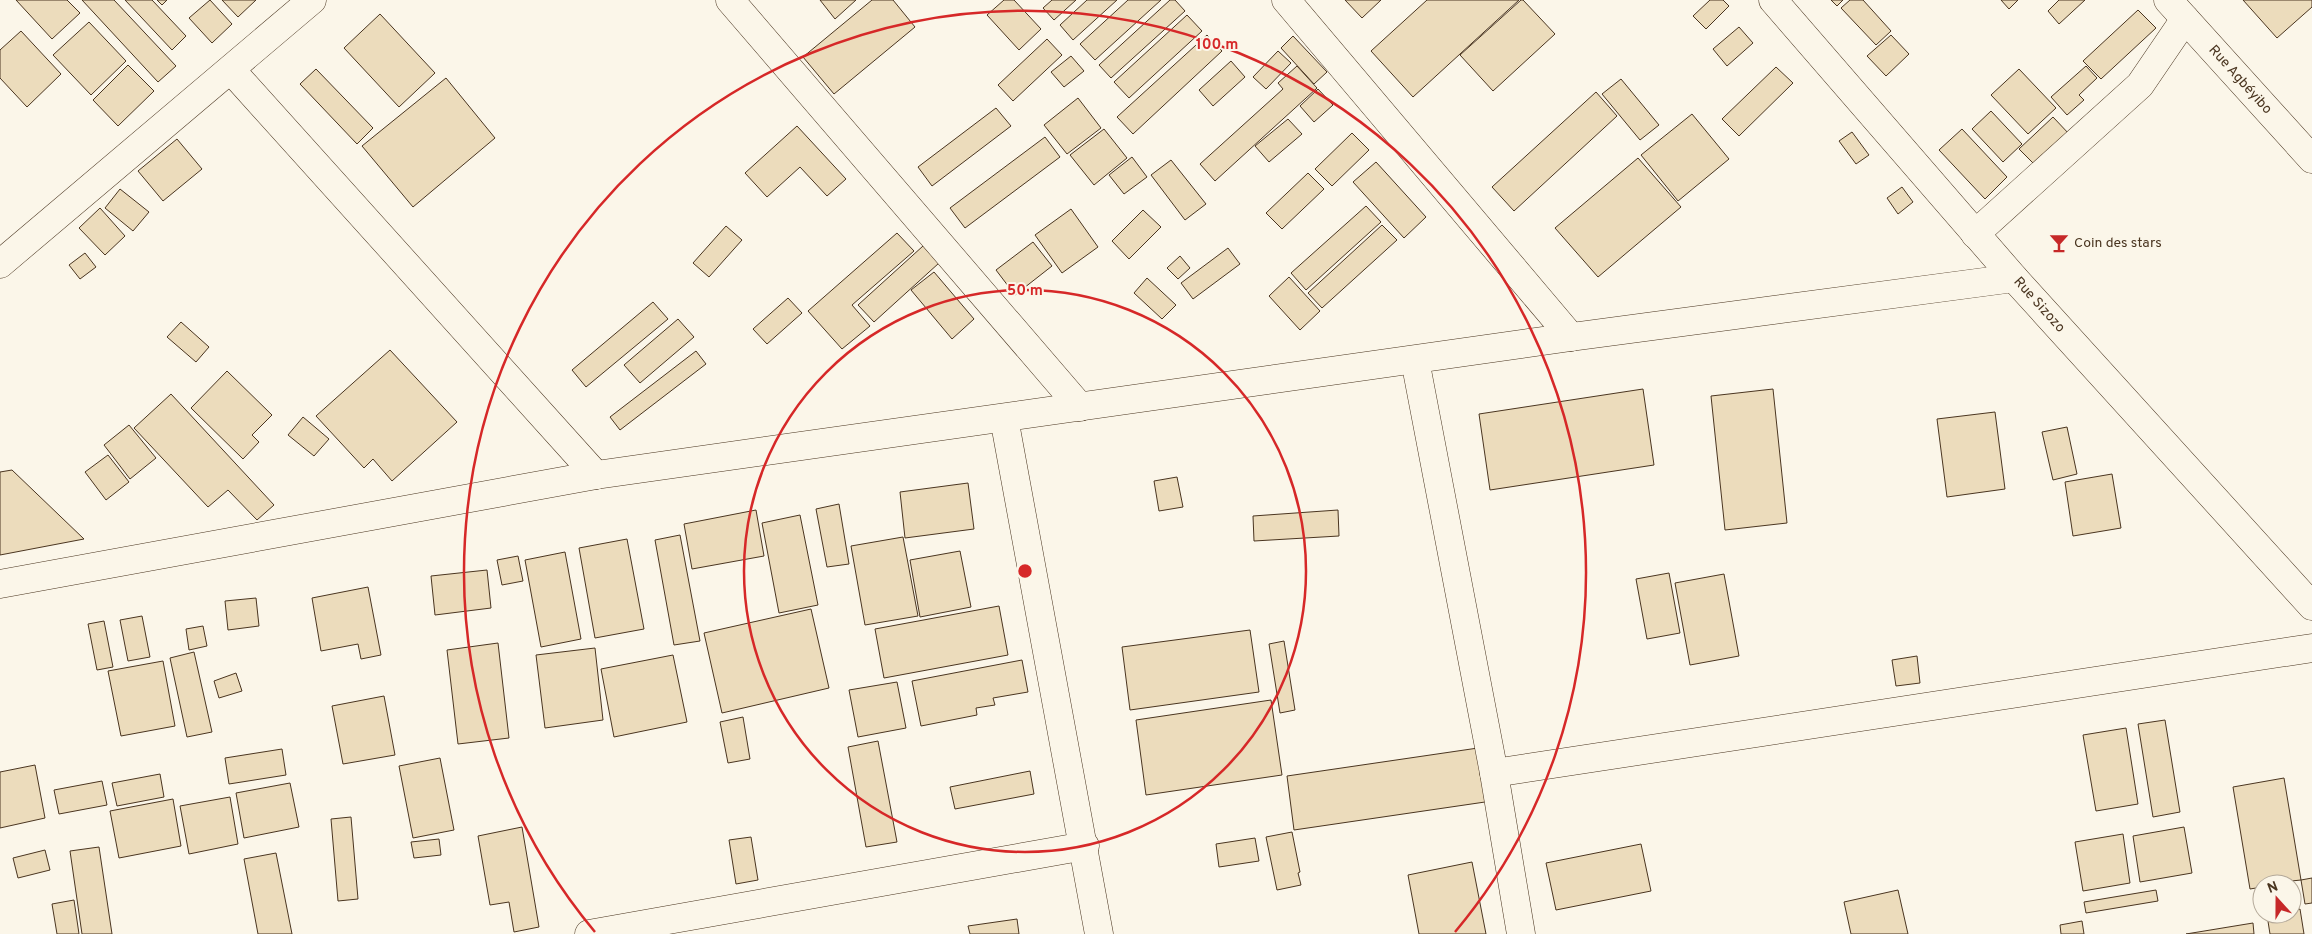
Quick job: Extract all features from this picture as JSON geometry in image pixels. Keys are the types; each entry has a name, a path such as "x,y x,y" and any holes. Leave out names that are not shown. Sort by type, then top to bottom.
{"street":[{"path":"0,264 312,0"},
{"path":"730,0 1080,407"},
{"path":"1286,0 1571,337"},
{"name":"Rue Sizozo","path":"1773,0 2014,278 2312,606"},
{"path":"1975,234 2140,84 2176,10"},
{"name":"Rue Agbéyibo","path":"2176,10 2312,159"},
{"path":"231,70 596,475"},
{"path":"0,584 596,475 1571,337 2014,278"},
{"path":"1415,360 1494,773 1521,934"},
{"path":"1004,418 1085,846 1099,934"},
{"path":"1494,773 2312,648"},
{"path":"589,934 1085,846"}],"building":[{"path":"16,0 67,0 80,13 52,39"},
{"path":"82,0 114,0 176,66 158,82"},
{"path":"125,0 152,0 186,36 172,50"},
{"path":"157,0 167,0 162,5"},
{"path":"210,0 232,24 212,43 189,18"},
{"path":"222,0 256,0 238,17"},
{"path":"820,0 856,0 835,19"},
{"path":"872,0 893,0 915,27 834,94 803,57"},
{"path":"1004,0 1014,0 1041,29 1019,50 987,15"},
{"path":"1052,0 1076,0 1054,20 1043,8"},
{"path":"1087,0 1117,0 1073,40 1060,25"},
{"path":"1128,0 1161,0 1095,60 1080,44"},
{"path":"1170,0 1175,0 1185,11 1111,78 1099,65"},
{"path":"1345,0 1381,0 1362,18"},
{"path":"1427,0 1519,0 1413,97 1371,51"},
{"path":"1521,0 1555,34 1493,91 1460,55"},
{"path":"1710,0 1723,0 1729,6 1706,29 1693,16"},
{"path":"1831,0 1843,0 1837,6"},
{"path":"1850,0 1863,0 1891,31 1876,45 1841,8"},
{"path":"2001,0 2018,0 2009,9"},
{"path":"2059,0 2085,0 2059,24 2048,11"},
{"path":"2243,0 2312,0 2312,7 2277,38"},
{"path":"2138,10 2156,28 2101,79 2083,61"},
{"path":"380,14 435,73 399,107 344,48"},
{"path":"1187,15 1202,31 1129,98 1114,82"},
{"path":"89,22 126,61 91,95 53,55"},
{"path":"1739,27 1753,43 1727,66 1713,49"},
{"path":"21,31 61,74 27,107 0,78 0,50"},
{"path":"1207,35 1222,51 1133,134 1117,117"},
{"path":"1891,35 1909,54 1886,76 1867,56"},
{"path":"1293,36 1327,72 1314,84 1281,48"},
{"path":"1047,39 1062,55 1013,101 998,85"},
{"path":"1278,51 1291,63 1266,89 1253,77"},
{"path":"1071,56 1084,71 1064,87 1051,72"},
{"path":"1231,61 1245,77 1213,106 1199,90"},
{"path":"128,65 154,91 118,126 93,100"},
{"path":"1297,66 1317,88 1215,181 1200,164 1283,89 1278,83"},
{"path":"2086,66 2097,78 2079,95 2084,100 2067,115 2051,97"},
{"path":"1776,67 1793,83 1739,136 1722,119"},
{"path":"316,69 373,128 357,144 300,84"},
{"path":"2019,69 2056,108 2028,134 1991,95"},
{"path":"446,78 495,138 413,207 362,146"},
{"path":"1621,79 1659,125 1640,140 1602,94"},
{"path":"1318,89 1333,105 1314,122 1300,106"},
{"path":"1596,92 1617,116 1514,211 1492,187"},
{"path":"1078,98 1101,128 1067,154 1044,125"},
{"path":"996,108 1011,126 932,186 918,167"},
{"path":"1991,111 2022,144 2003,162 1972,129"},
{"path":"1692,114 1729,159 1678,201 1641,155"},
{"path":"2053,117 2070,135 2036,166 2019,149"},
{"path":"1288,119 1302,134 1269,162 1255,146"},
{"path":"797,126 846,179 827,196 800,167 767,197 745,173"},
{"path":"1104,129 1127,158 1094,185 1070,155"},
{"path":"1962,129 2007,177 1985,199 1939,150"},
{"path":"1852,132 1869,155 1856,164 1839,141"},
{"path":"1352,133 1369,150 1332,186 1315,169"},
{"path":"1045,137 1060,157 965,228 950,208"},
{"path":"177,139 202,169 163,201 138,171"},
{"path":"1132,157 1147,177 1124,194 1109,175"},
{"path":"1638,158 1681,207 1598,277 1555,228"},
{"path":"1171,160 1206,204 1185,220 1151,175"},
{"path":"1376,162 1426,217 1404,238 1353,182"},
{"path":"1308,173 1324,189 1282,229 1266,213"},
{"path":"1902,187 1913,202 1898,214 1887,198"},
{"path":"120,189 149,212 133,231 105,208"},
{"path":"1366,206 1381,222 1306,290 1291,273"},
{"path":"100,208 125,236 105,255 79,228"},
{"path":"1071,209 1098,247 1062,273 1035,235"},
{"path":"1143,210 1161,227 1129,259 1112,241"},
{"path":"1382,225 1397,240 1322,308 1308,293"},
{"path":"726,226 742,240 709,277 693,263"},
{"path":"897,233 914,251 852,305 870,326 842,349 808,311"},
{"path":"1033,242 1052,266 1015,295 996,270"},
{"path":"923,246 939,263 874,322 858,305"},
{"path":"1228,248 1240,264 1193,299 1181,283"},
{"path":"85,253 96,267 80,279 69,265"},
{"path":"1180,256 1190,268 1178,279 1167,268"},
{"path":"934,272 974,319 952,339 911,290"},
{"path":"1289,277 1320,311 1300,330 1269,296"},
{"path":"1147,278 1176,305 1162,319 1134,293"},
{"path":"788,298 802,313 767,344 753,329"},
{"path":"653,302 668,319 586,387 572,370"},
{"path":"678,319 694,337 640,383 624,365"},
{"path":"181,322 209,347 196,362 167,337"},
{"path":"390,350 457,422 392,481 373,459 364,468 316,416"},
{"path":"696,351 706,364 620,430 610,417"},
{"path":"227,371 272,415 252,435 259,442 243,459 191,408"},
{"path":"1643,389 1654,465 1490,490 1479,414"},
{"path":"1773,389 1787,523 1725,530 1711,396"},
{"path":"171,394 274,505 257,520 228,490 208,507 134,428"},
{"path":"1995,412 2005,489 1947,497 1937,419"},
{"path":"303,417 329,439 314,456 288,435"},
{"path":"129,425 156,458 130,479 104,445"},
{"path":"2067,427 2077,474 2053,480 2042,432"},
{"path":"108,455 129,482 106,500 85,472"},
{"path":"12,470 84,539 0,555 0,472"},
{"path":"2112,474 2121,528 2073,536 2065,482"},
{"path":"1177,477 1183,507 1159,511 1154,481"},
{"path":"968,483 974,529 905,538 900,492"},
{"path":"839,504 849,564 827,567 816,509"},
{"path":"756,510 764,556 692,569 684,524"},
{"path":"1338,510 1339,536 1254,541 1253,516"},
{"path":"800,515 818,605 779,613 762,523"},
{"path":"680,535 700,641 674,645 655,540"},
{"path":"903,537 918,616 865,625 851,546"},
{"path":"627,539 644,629 595,638 579,548"},
{"path":"960,551 971,607 920,617 910,560"},
{"path":"565,552 581,639 541,647 525,560"},
{"path":"518,556 523,581 502,585 497,560"},
{"path":"487,570 491,608 435,615 431,576"},
{"path":"1669,573 1680,633 1647,639 1636,579"},
{"path":"1724,574 1739,656 1690,665 1675,583"},
{"path":"368,587 381,655 361,659 358,644 321,651 312,598"},
{"path":"256,598 259,626 228,630 225,601"},
{"path":"999,606 1008,655 884,678 875,629"},
{"path":"811,609 829,688 722,713 704,633"},
{"path":"142,616 150,657 128,661 120,620"},
{"path":"104,621 113,667 97,670 88,624"},
{"path":"203,626 207,646 189,650 186,629"},
{"path":"1250,630 1259,692 1130,710 1122,647"},
{"path":"1284,641 1295,710 1280,713 1269,644"},
{"path":"498,643 509,738 458,744 447,650"},
{"path":"595,648 603,720 545,728 536,655"},
{"path":"194,652 212,732 187,737 170,658"},
{"path":"673,655 687,722 614,737 601,669"},
{"path":"1917,656 1920,683 1896,686 1892,660"},
{"path":"1022,660 1028,692 993,698 995,705 976,708 977,715 921,726 912,681"},
{"path":"163,661 175,726 121,736 108,671"},
{"path":"236,673 242,691 219,698 214,681"},
{"path":"897,682 906,728 858,737 849,690"},
{"path":"384,696 395,755 343,764 332,706"},
{"path":"1271,700 1282,775 1146,795 1136,720"},
{"path":"743,717 750,759 728,763 720,722"},
{"path":"2165,720 2180,812 2153,817 2138,724"},
{"path":"2126,728 2138,804 2096,811 2083,735"},
{"path":"878,741 897,842 866,847 848,747"},
{"path":"1478,748 1485,802 1294,830 1287,776"},
{"path":"282,749 286,775 229,784 225,758"},
{"path":"440,758 454,830 413,838 399,766"},
{"path":"35,765 45,818 0,828 0,772"},
{"path":"1030,771 1034,794 955,809 950,787"},
{"path":"160,774 164,797 117,806 112,783"},
{"path":"2284,778 2300,874 2252,874 2252,889 2250,889 2233,787"},
{"path":"102,781 107,805 59,814 54,790"},
{"path":"290,783 299,827 244,838 236,793"},
{"path":"230,797 238,844 189,854 180,806"},
{"path":"173,799 181,846 119,858 110,811"},
{"path":"351,817 358,899 338,901 331,819"},
{"path":"522,827 539,927 514,932 509,902 490,905 478,836"},
{"path":"2184,827 2192,873 2140,882 2133,836"},
{"path":"1292,832 1301,885 1277,890 1266,837"},
{"path":"2123,834 2130,883 2083,891 2075,842"},
{"path":"751,837 758,880 736,884 729,840"},
{"path":"1255,838 1259,861 1219,867 1216,844"},
{"path":"439,839 441,855 414,858 411,842"},
{"path":"1641,844 1651,891 1556,910 1546,863"},
{"path":"99,847 112,934 82,934 70,851"},
{"path":"45,850 50,870 18,878 13,858"},
{"path":"276,853 292,934 258,934 244,859"},
{"path":"1472,862 1486,934 1419,934 1408,875"},
{"path":"2312,878 2312,903 2305,904 2302,880"},
{"path":"1898,890 1908,934 1851,934 1844,902"},
{"path":"2156,890 2158,901 2086,913 2084,902"},
{"path":"74,900 79,934 57,934 52,904"},
{"path":"1017,919 1019,934 970,934 968,926"},
{"path":"2082,921 2084,934 2061,934 2060,925"},
{"path":"2302,922 2304,934 2270,934 2268,924 2302,924"},
{"path":"2252,923 2254,934 2186,934"}],"place":[{"name":"Coin des stars","path":"2059,243"}]}
